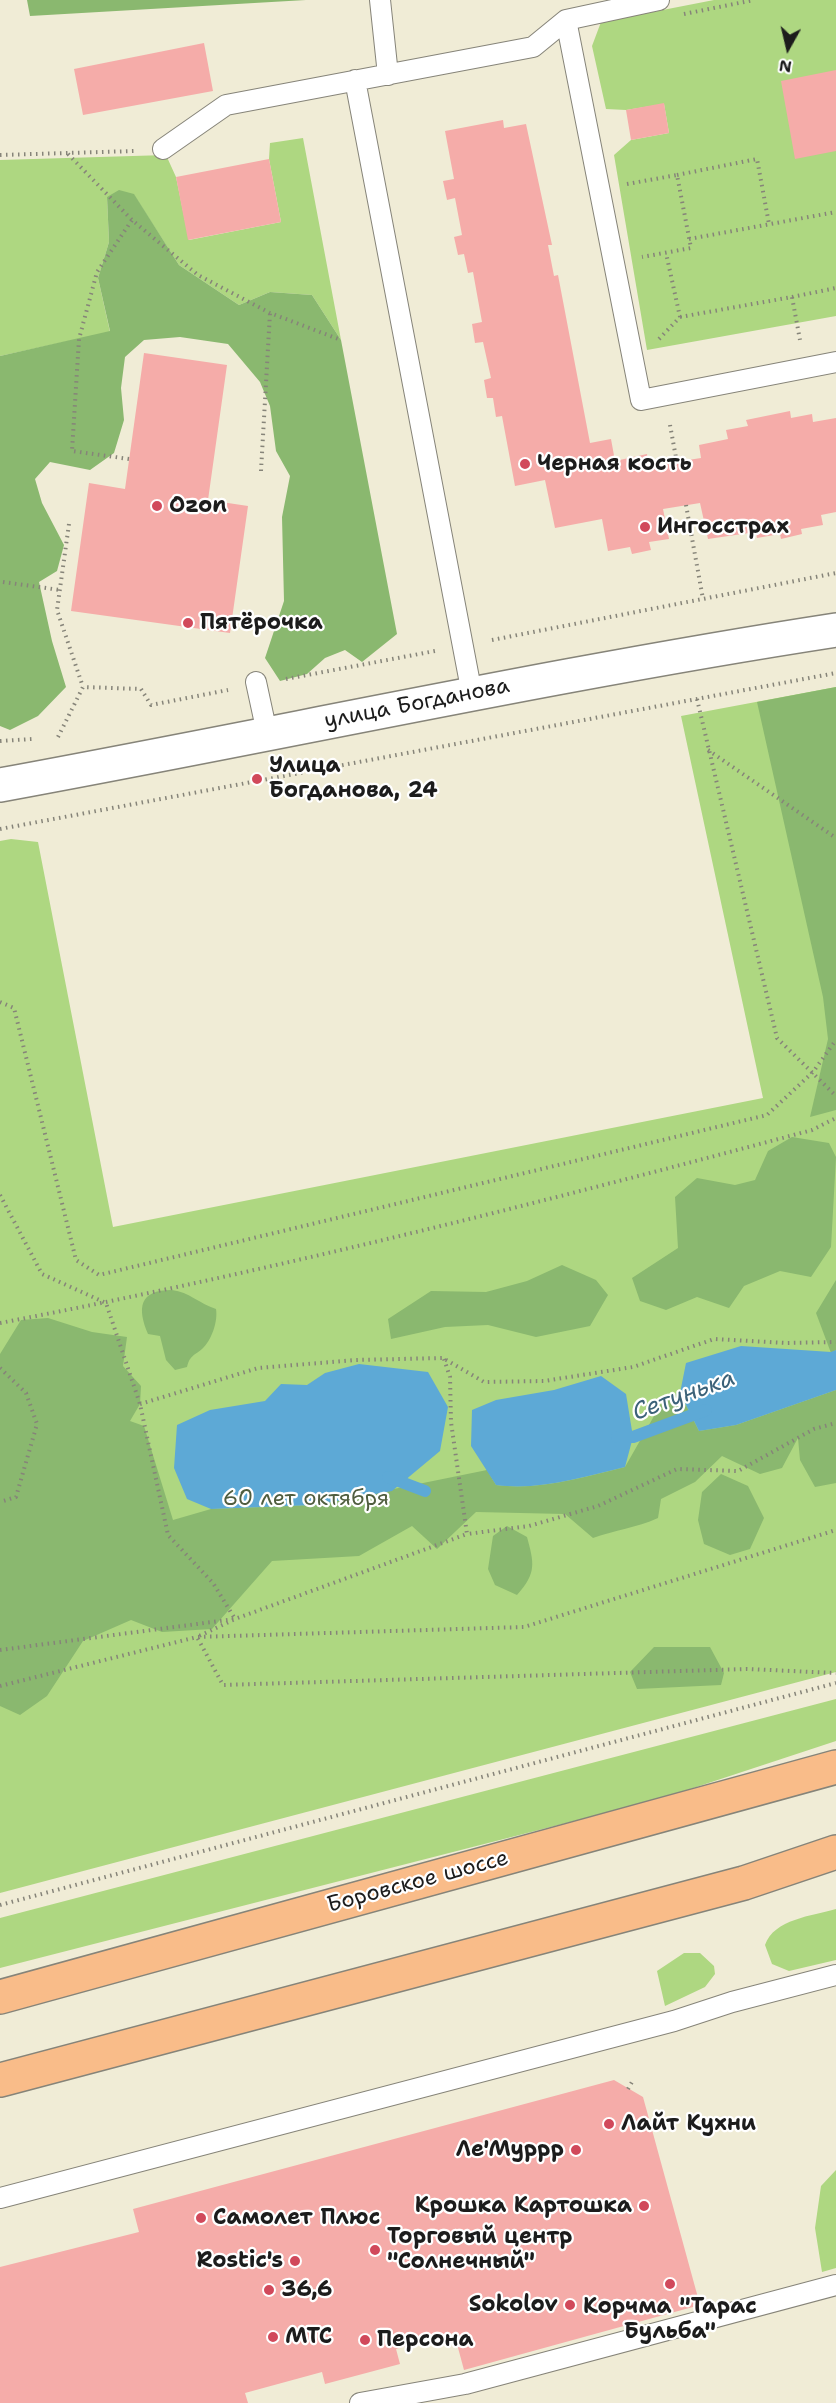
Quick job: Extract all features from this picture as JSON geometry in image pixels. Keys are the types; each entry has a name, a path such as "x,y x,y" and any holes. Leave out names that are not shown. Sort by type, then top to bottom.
{"main road":[{"name":"Боровское шоссе","path":"0,1997 836,1767"},
{"path":"0,2080 744,1883 833,1854"}],"street":[{"name":"улица Богданова","path":"0,785 162,756 267,733 688,653 836,630"}],"lane":[{"path":"380,0 388,75"},
{"path":"163,149 226,105 533,47 566,20 659,0"},
{"path":"566,20 641,400 836,362"},
{"path":"355,80 472,694"},
{"path":"256,683 267,733"},
{"path":"0,2198 674,2021 836,1975"},
{"path":"360,2403 465,2384 836,2284"}],"path":[{"path":"677,15 754,0"},
{"path":"0,155 163,149"},
{"path":"68,154 132,220 198,275 270,312 341,340"},
{"path":"600,189 757,159 769,224"},
{"path":"614,263 691,248 677,174"},
{"path":"689,239 836,212"},
{"path":"129,459 72,451 79,339 97,272 132,220"},
{"path":"680,317 836,288"},
{"path":"792,297 806,368"},
{"path":"261,471 270,312"},
{"path":"664,396 677,463"},
{"path":"686,505 703,599"},
{"path":"46,738 58,737 83,687 57,610 69,524"},
{"path":"83,687 141,689 151,705 836,573"},
{"path":"3,582 60,590"},
{"path":"0,829 836,672"},
{"path":"697,699 777,1038 836,1096"},
{"path":"0,741 35,738"},
{"path":"708,749 836,838"},
{"path":"0,1002 14,1008 76,1260 99,1275 767,1115 813,1072 836,1040"},
{"path":"0,1323 106,1303 616,1183 812,1130 836,1118"},
{"path":"0,1195 42,1274 106,1303 140,1404 168,1536 213,1583 235,1619"},
{"path":"140,1404 258,1368 356,1359 443,1358 484,1382 544,1381 633,1367 714,1339 787,1343 836,1342"},
{"path":"443,1358 450,1377 451,1422 467,1534"},
{"path":"0,1368 26,1393 37,1424 16,1497 0,1502"},
{"path":"0,1686 197,1637 235,1619 467,1534 530,1526 598,1506 676,1468 738,1471 814,1429 836,1424"},
{"path":"197,1637 524,1627 836,1530"},
{"path":"0,1650 235,1619"},
{"path":"197,1637 223,1685 747,1669 836,1673"},
{"path":"0,1905 836,1683"},
{"path":"628,2089 632,2082"}],"green space":[{"path":"27,0 306,0 30,16"},
{"path":"714,0 836,0 836,316 647,350 614,155 631,140 669,133 664,104 626,110 606,109 592,46 601,22"},
{"path":"303,138 341,340 312,295 270,292 239,305 179,265 134,195 107,197 109,242 98,278 110,332 0,356 0,160 166,155 176,177 189,240 281,222 269,159 270,143"},
{"path":"119,190 134,194 179,265 239,305 270,292 312,295 341,340 397,634 362,662 345,650 325,658 307,674 280,681 265,658 284,601 282,517 290,476 276,451 270,406 260,382 228,344 180,337 144,340 125,357 121,388 124,420 114,453 90,470 50,462 35,479 42,503 64,545 57,571 39,582 52,641 66,687 38,716 10,730 0,726 0,356 110,331 98,278 109,242 107,197"},
{"name":"60 лет октября","path":"836,687 836,1672 0,1893 0,841 11,839 38,842 113,1227 763,1098 681,716"},
{"path":"836,687 836,1110 810,1117 828,1039 823,997 757,702"},
{"path":"792,1137 829,1143 836,1157 831,1247 811,1277 780,1271 744,1286 729,1308 697,1297 666,1310 640,1301 632,1278 678,1248 675,1197 697,1178 735,1185 755,1180 768,1151"},
{"path":"562,1265 596,1280 608,1295 590,1326 536,1337 488,1325 445,1327 391,1339 388,1319 431,1291 486,1292 527,1281"},
{"path":"836,1280 836,1350 831,1353 816,1313"},
{"path":"172,1290 184,1293 216,1309 214,1330 209,1341 191,1358 187,1367 175,1370 166,1360 160,1336 148,1334 142,1316 147,1297 153,1293"},
{"path":"48,1318 92,1332 127,1337 123,1366 141,1386 140,1404 130,1421 144,1426 173,1520 211,1509 315,1505 487,1470 496,1485 512,1486 545,1485 594,1475 625,1467 666,1395 680,1393 699,1431 736,1425 836,1390 836,1483 815,1487 800,1460 798,1438 782,1468 760,1474 722,1456 695,1482 661,1499 658,1518 593,1538 565,1514 476,1512 437,1549 412,1526 359,1556 272,1561 212,1629 162,1632 131,1620 83,1641 47,1696 20,1715 0,1706 0,1354 21,1320"},
{"path":"721,1474 748,1486 764,1518 750,1549 730,1555 704,1544 698,1520 702,1492"},
{"path":"507,1526 527,1537 531,1554 531,1574 517,1595 495,1585 488,1569 493,1536"},
{"path":"654,1647 710,1647 724,1673 721,1685 637,1689 630,1672"},
{"path":"836,1699 836,1741 660,1799 0,1968 0,1918"},
{"path":"836,1909 836,1960 789,1971 772,1964 765,1945 777,1929 795,1920"},
{"path":"684,1953 700,1953 714,1966 715,1974 705,1987 665,2006 657,1971"},
{"path":"836,2170 836,2268 822,2272 815,2228 821,2186"}],"water":[{"path":"741,1346 831,1352 836,1350 836,1390 736,1425 699,1431 680,1393 686,1363"},
{"path":"359,1364 428,1372 448,1407 440,1451 392,1491 315,1505 211,1509 187,1499 174,1468 177,1425 210,1410 265,1401 281,1384 307,1385 325,1373"},
{"path":"601,1376 626,1394 633,1437 625,1467 544,1485 496,1485 471,1446 472,1410 496,1400 554,1390"}],"building":[{"path":"204,43 213,91 83,115 74,69"},
{"path":"836,70 836,151 795,159 781,81"},
{"path":"664,103 669,133 631,140 626,110"},
{"path":"503,120 504,128 526,124 552,245 548,245 554,276 558,275 590,443 611,439 615,461 647,454 649,466 701,458 699,445 728,439 726,430 748,426 746,420 790,411 791,418 812,414 813,422 836,418 836,512 821,515 823,525 801,529 802,534 781,539 780,534 757,538 756,532 708,539 700,503 663,509 669,539 649,542 651,550 632,554 630,547 608,551 602,519 555,528 545,480 515,486 502,416 496,417 493,398 487,398 484,380 491,378 483,342 475,343 472,324 482,322 473,272 468,273 464,254 458,255 454,237 462,235 455,198 447,200 443,181 454,179 445,131"},
{"path":"269,159 281,222 188,240 176,177"},
{"path":"144,353 227,365 208,500 248,506 230,633 71,611 89,483 125,489"},
{"name":"Торговый центр \"Солнечный\"","path":"614,2080 643,2097 700,2305 464,2370 454,2333 396,2349 400,2364 325,2384 322,2372 245,2393 248,2403 0,2403 0,2267 139,2232 133,2209"}],"waterway":[{"name":"Сетунька","path":"617,1437 633,1437 706,1410"},
{"name":"Сетунька","path":"388,1477 425,1491"}],"place":[{"name":"Черная кость","path":"525,464"},
{"name":"Ozon","path":"157,506"},
{"name":"Ингосстрах","path":"645,527"},
{"name":"Пятёрочка","path":"188,623"},
{"name":"Улица Богданова, 24","path":"257,779"},
{"name":"Лайт Кухни","path":"609,2124"},
{"name":"Ле'Муррр","path":"576,2150"},
{"name":"Крошка Картошка","path":"644,2206"},
{"name":"Самолет Плюс","path":"201,2218"},
{"name":"Торговый центр \"Солнечный\"","path":"375,2250"},
{"name":"Rostic's","path":"295,2261"},
{"name":"Корчма \"Тарас Бульба\"","path":"670,2284"},
{"name":"36,6","path":"269,2290"},
{"name":"Sokolov","path":"570,2305"},
{"name":"МТС","path":"273,2337"},
{"name":"Персона","path":"365,2340"}]}
